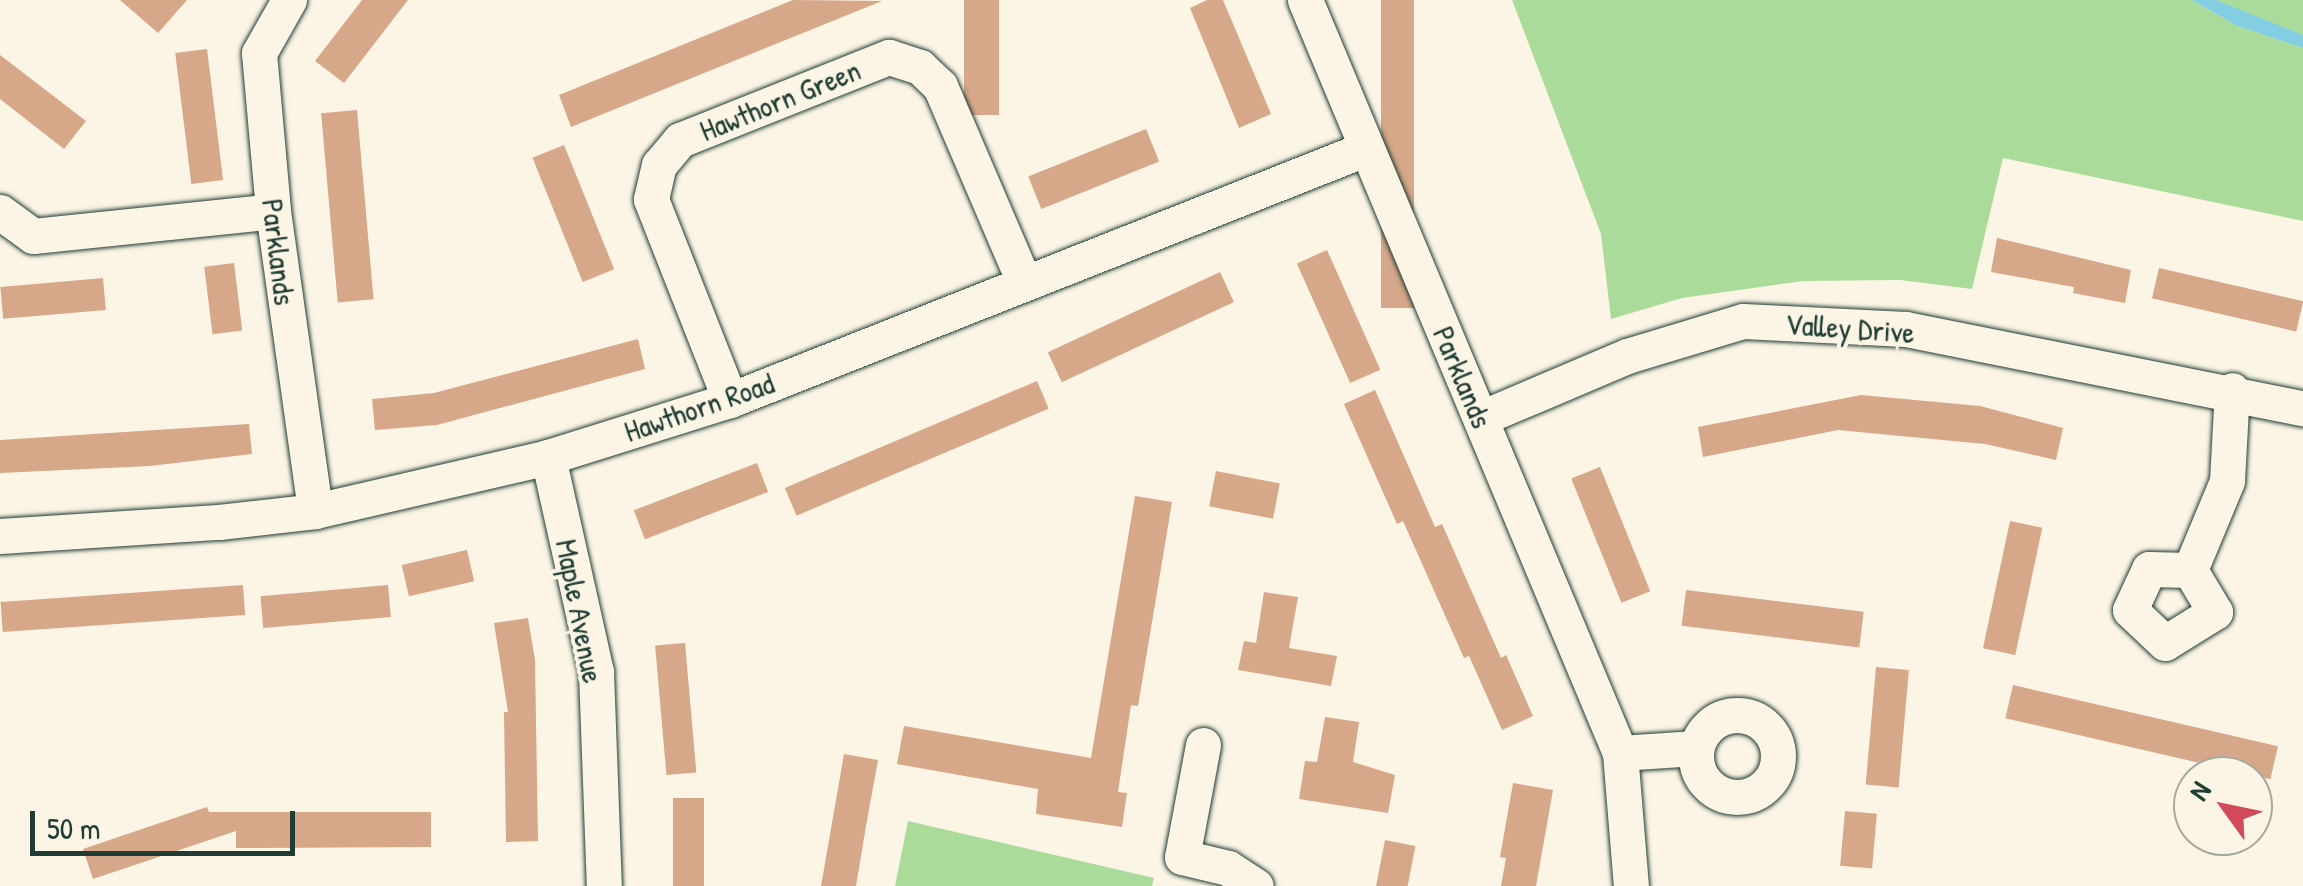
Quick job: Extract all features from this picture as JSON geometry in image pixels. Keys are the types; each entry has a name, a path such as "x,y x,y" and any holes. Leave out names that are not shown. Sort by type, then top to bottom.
{"street":[{"name":"Parklands","path":"289,0 259,53 273,211 315,511"},
{"name":"Parklands","path":"1305,0 1620,754 1631,886"},
{"name":"Hawthorn Green","path":"730,400 651,199 659,165 680,140 889,57 920,67 940,86 1024,282"},
{"name":"Hawthorn Road","path":"0,536 219,522 315,511 548,457 730,400 1365,149"},
{"path":"0,212 33,236 273,211"},
{"name":"Valley Drive","path":"1481,418 1627,356 1743,320 1906,329 2232,390 2303,408"},
{"path":"2190,570 2228,481 2232,390"},
{"name":"Maple Avenue","path":"548,457 596,672 604,886"},
{"path":"1203,745 1182,857 1228,868 1256,886"},
{"path":"1620,754 1696,748"}],"green space":[{"path":"1512,0 2192,0 2235,25 2303,48 2303,221 2003,158 1972,289 1900,280 1803,281 1682,298 1611,319 1601,234"},
{"path":"2216,0 2303,0 2303,35 2243,14"},
{"path":"908,821 1154,878 1152,886 895,886"}],"water":[{"path":"2192,0 2216,0 2303,35 2303,48 2235,25"}],"building":[{"path":"120,0 187,0 158,33"},
{"path":"362,0 408,0 344,83 315,61"},
{"path":"793,0 882,1 571,127 559,95"},
{"path":"964,0 999,0 999,115 964,115"},
{"path":"1207,0 1223,0 1271,114 1239,128 1190,8"},
{"path":"1381,0 1414,0 1414,308 1381,308"},
{"path":"207,49 223,180 191,184 175,53"},
{"path":"0,55 86,121 64,149 0,99"},
{"path":"357,110 374,299 338,302 321,113"},
{"path":"1146,129 1159,161 1041,209 1028,177"},
{"path":"564,145 614,269 583,282 532,158"},
{"path":"1997,238 2131,270 2125,303 2073,293 2074,287 1991,272"},
{"path":"1327,250 1380,370 1350,383 1297,263"},
{"path":"234,263 242,330 213,334 204,267"},
{"path":"2159,268 2303,301 2296,331 2152,298"},
{"path":"1220,272 1234,302 1062,382 1048,352"},
{"path":"103,278 106,310 3,319 0,287"},
{"path":"638,339 645,369 437,425 375,430 372,399 434,393"},
{"path":"1037,381 1049,409 797,516 785,488"},
{"path":"1375,390 1435,527 1442,524 1501,658 1506,655 1533,716 1502,730 1469,656 1464,658 1403,521 1397,524 1344,404"},
{"path":"1861,395 1980,406 2063,428 2056,460 1985,444 1838,430 1703,457 1698,427"},
{"path":"249,424 252,454 150,466 0,473 0,440"},
{"path":"757,463 768,492 645,539 634,510"},
{"path":"1600,467 1650,591 1621,603 1571,479"},
{"path":"1216,471 1280,483 1273,519 1209,506"},
{"path":"1135,496 1172,502 1138,706 1131,705 1118,792 1127,793 1122,827 1036,814 1038,789 897,764 904,726 1091,758"},
{"path":"2010,521 2042,528 2015,655 1983,648"},
{"path":"467,550 474,581 409,596 402,565"},
{"path":"243,585 245,615 3,632 1,602"},
{"path":"388,585 391,617 263,628 260,596"},
{"path":"1686,590 1864,612 1859,648 1682,626"},
{"path":"1264,592 1298,597 1289,648 1337,656 1331,686 1238,670 1244,641 1256,643"},
{"path":"528,618 535,660 538,841 506,842 504,712 508,712 494,623"},
{"path":"685,643 696,773 666,775 655,646"},
{"path":"1876,667 1909,670 1899,787 1866,785"},
{"path":"2013,685 2278,746 2273,768 2273,756 2173,757 2005,718"},
{"path":"1325,717 1359,722 1353,762 1395,775 1388,813 1299,799 1305,761 1317,762"},
{"path":"844,754 878,760 856,886 821,886"},
{"path":"1513,783 1553,790 1536,886 1501,886 1506,858 1500,857"},
{"path":"673,798 704,798 704,886 673,886"},
{"path":"207,807 209,812 431,812 431,847 236,848 236,831 93,879 83,849"},
{"path":"1845,811 1877,814 1872,869 1840,866"},
{"path":"1385,840 1415,846 1408,886 1376,886"}]}
